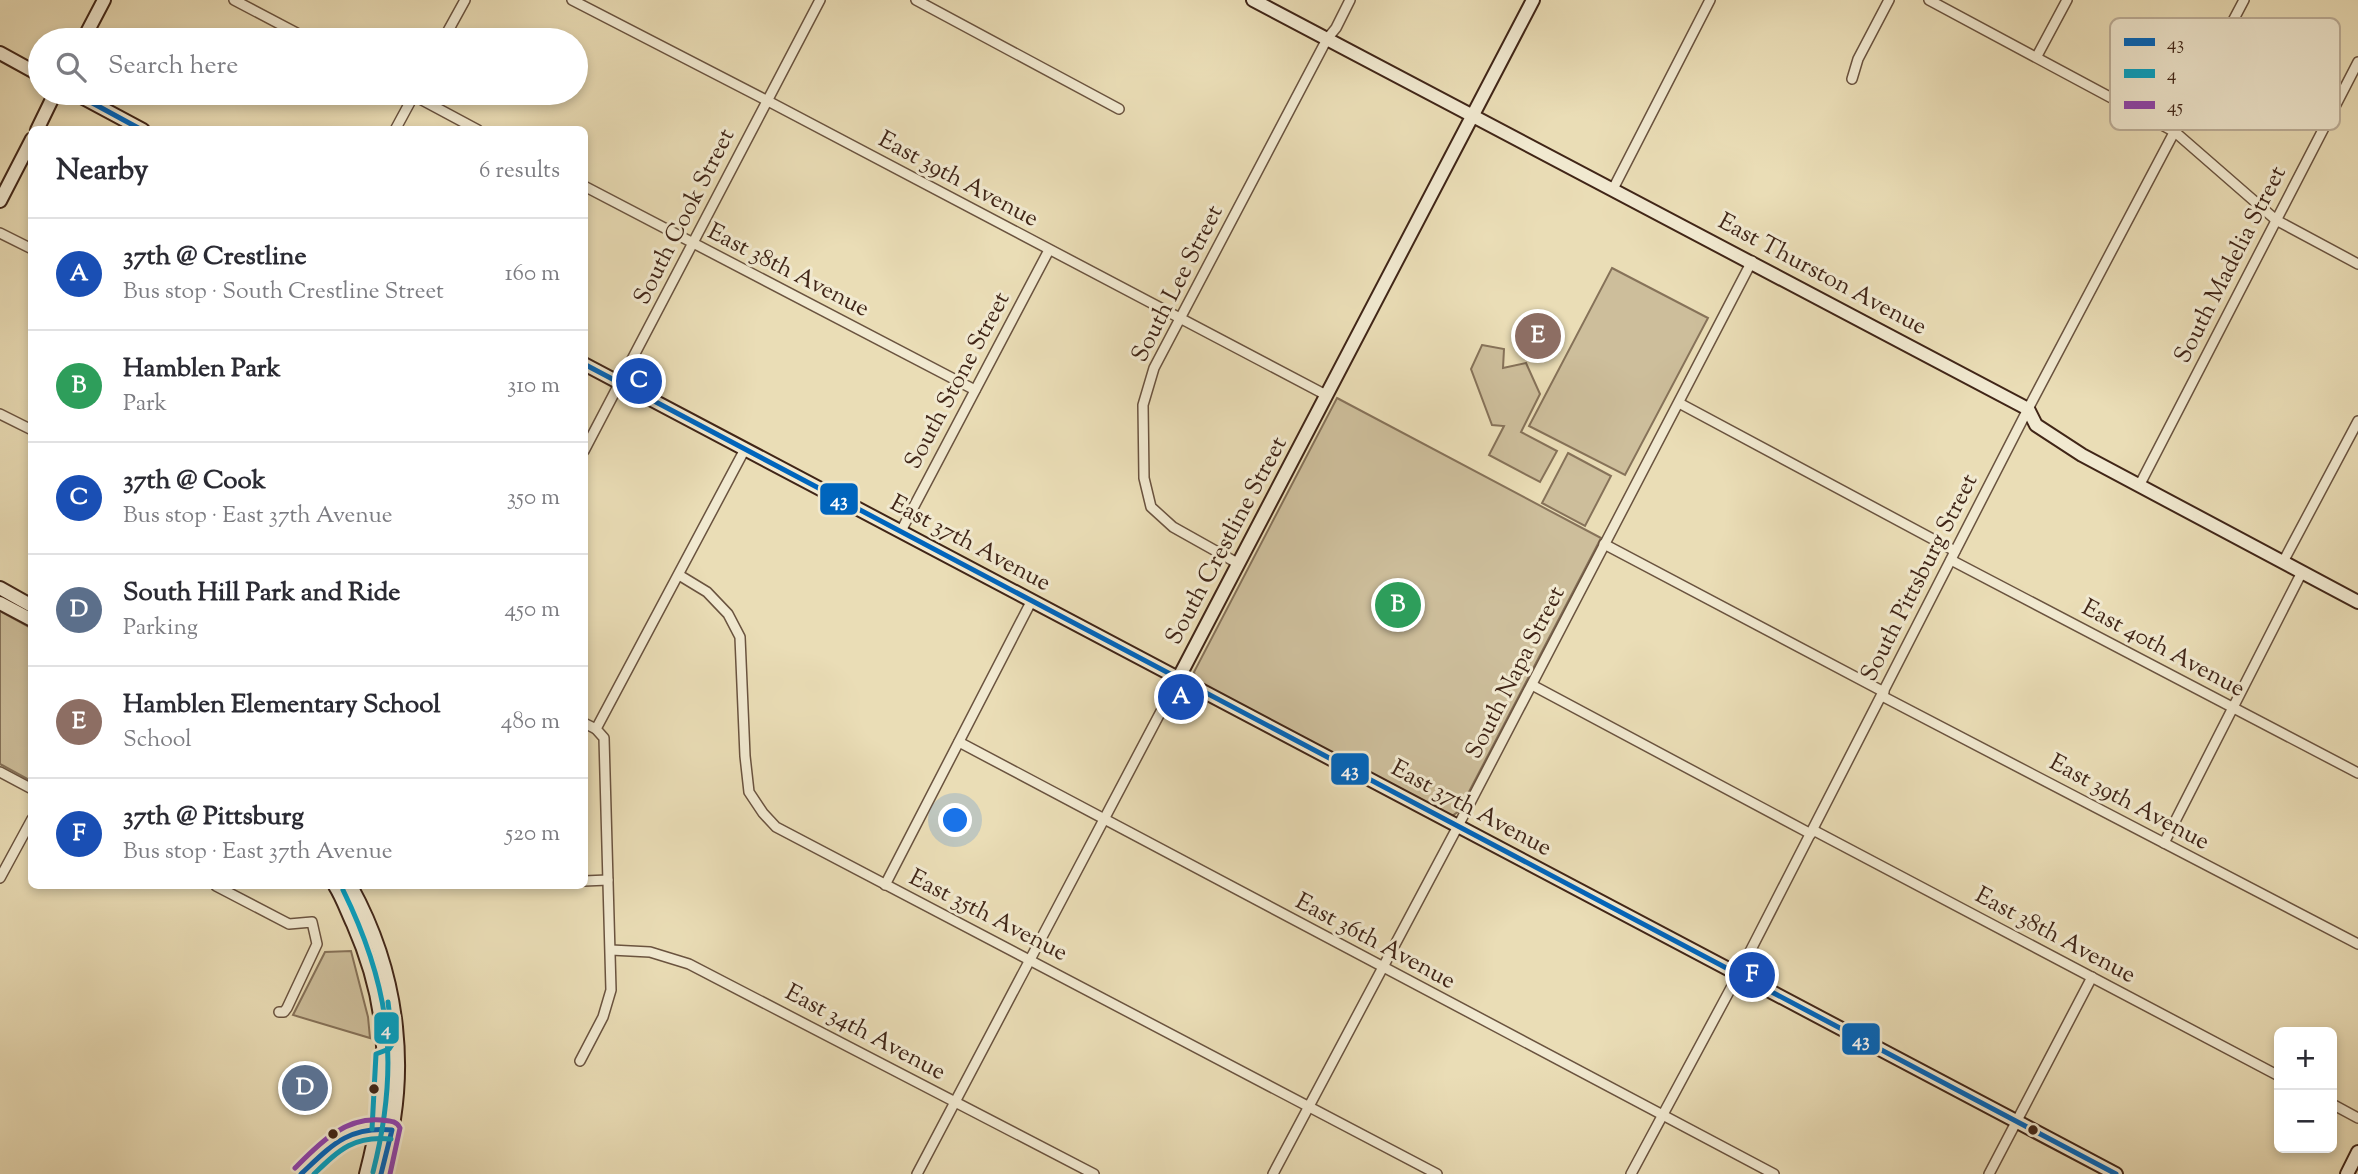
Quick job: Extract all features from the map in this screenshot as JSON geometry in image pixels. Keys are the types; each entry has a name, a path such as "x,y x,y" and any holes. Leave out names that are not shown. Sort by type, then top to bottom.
{"street":[{"path":"89,28 104,0"},
{"path":"234,0 287,28"},
{"path":"450,28 465,0"},
{"name":"East 39th Avenue","path":"572,0 1326,395"},
{"name":"South Cook Street","path":"588,444 820,0"},
{"path":"916,0 1119,109"},
{"name":"East Thurston Avenue","path":"1253,0 2028,409 2036,425 2053,438 2358,602"},
{"name":"South Lee Street","path":"1239,564 1173,527 1152,507 1144,478 1143,405 1154,368 1350,0"},
{"name":"South Crestline Street","path":"917,1174 1533,0"},
{"path":"1613,189 1710,0"},
{"path":"1852,79 1858,58 1889,0"},
{"path":"1929,0 2110,96"},
{"path":"2037,56 2067,0"},
{"name":"South Pittsburg Street","path":"2235,18 2244,0"},
{"path":"0,53 28,68"},
{"name":"South Madelia Street","path":"2340,97 2358,62"},
{"path":"39,126 49,105"},
{"path":"96,105 136,126"},
{"path":"397,126 407,105"},
{"path":"432,105 471,126"},
{"path":"2171,130 2276,220 2358,264"},
{"name":"South Madelia Street","path":"2139,486 2323,130"},
{"name":"South Pittsburg Street","path":"1631,1174 1739,973 2028,409 2175,132"},
{"path":"0,201 28,147"},
{"name":"East 38th Avenue","path":"588,188 975,390"},
{"path":"0,233 28,248"},
{"name":"South Stone Street","path":"901,531 1049,250"},
{"name":"South Napa Street","path":"1273,1174 1532,685 1752,261"},
{"name":"East 37th Avenue","path":"588,366 2116,1174"},
{"name":"East 40th Avenue","path":"1678,403 1953,556 2358,773"},
{"path":"0,414 28,428"},
{"path":"2284,562 2358,421"},
{"path":"596,729 745,449"},
{"name":"East 39th Avenue","path":"1604,544 2358,944"},
{"path":"2164,843 2302,572"},
{"name":"East 35th Avenue","path":"679,575 707,592 728,614 740,637 749,792 776,827 1437,1174"},
{"path":"0,588 28,604"},
{"path":"885,885 1032,600"},
{"path":"0,603 28,618"},
{"name":"East 38th Avenue","path":"1532,685 2274,1073"},
{"path":"580,1061 603,1017 611,990 604,738 588,725"},
{"name":"East 36th Avenue","path":"959,742 1774,1174"},
{"path":"0,772 28,787"},
{"path":"0,878 28,826"},
{"path":"588,881 608,880"},
{"path":"222,889 289,924 312,922 317,944 284,1012 279,1012"},
{"path":"336,889 365,952 379,998 384,1042 384,1081 378,1127 366,1174"},
{"path":"353,889 365,911 382,955 395,1012 400,1062 398,1102 381,1174"},
{"name":"East 34th Avenue","path":"611,950 650,953 690,964 1094,1174"},
{"path":"1989,1174 2092,977"},
{"path":"2337,1107 2358,1118"},
{"path":"2347,1174 2358,1152"}],"shaded area":[{"path":"1612,268 1708,318 1625,475 1529,426"},
{"path":"1482,345 1504,349 1503,368 1526,363 1540,394 1521,432 1557,451 1540,482 1489,455 1504,426 1492,425 1471,369"},
{"path":"1337,398 1601,538 1459,811 1452,816 1197,683 1194,672"},
{"path":"1568,453 1611,476 1585,526 1542,503"},
{"path":"0,611 28,626 28,779 0,764"},
{"path":"351,951 368,1017 370,1038 293,1015 325,952"}],"transit line":[{"name":"43","path":"96,105 135,126"},
{"name":"43","path":"588,366 2116,1174"},
{"name":"4","path":"343,890 372,960 386,1028 386,1097 373,1172"},
{"name":"4","path":"372,1129 376,1054 389,1049 393,1043 388,1002"},
{"name":"45","path":"295,1168 333,1134 355,1123 381,1120 394,1122 400,1128 390,1174"},
{"name":"43","path":"301,1174 341,1140 363,1131 392,1130 381,1174"},
{"name":"4","path":"314,1174 348,1146 367,1139 391,1139"}],"place":[{"name":"Hamblen Elementary School","path":"1538,336"},
{"name":"37th @ Cook","path":"639,381"},
{"name":"Hamblen Park","path":"1398,605"},
{"name":"37th @ Crestline","path":"1181,697"},
{"name":"37th @ Pittsburg","path":"1752,975"},
{"name":"South Hill Park and Ride","path":"305,1088"}]}
